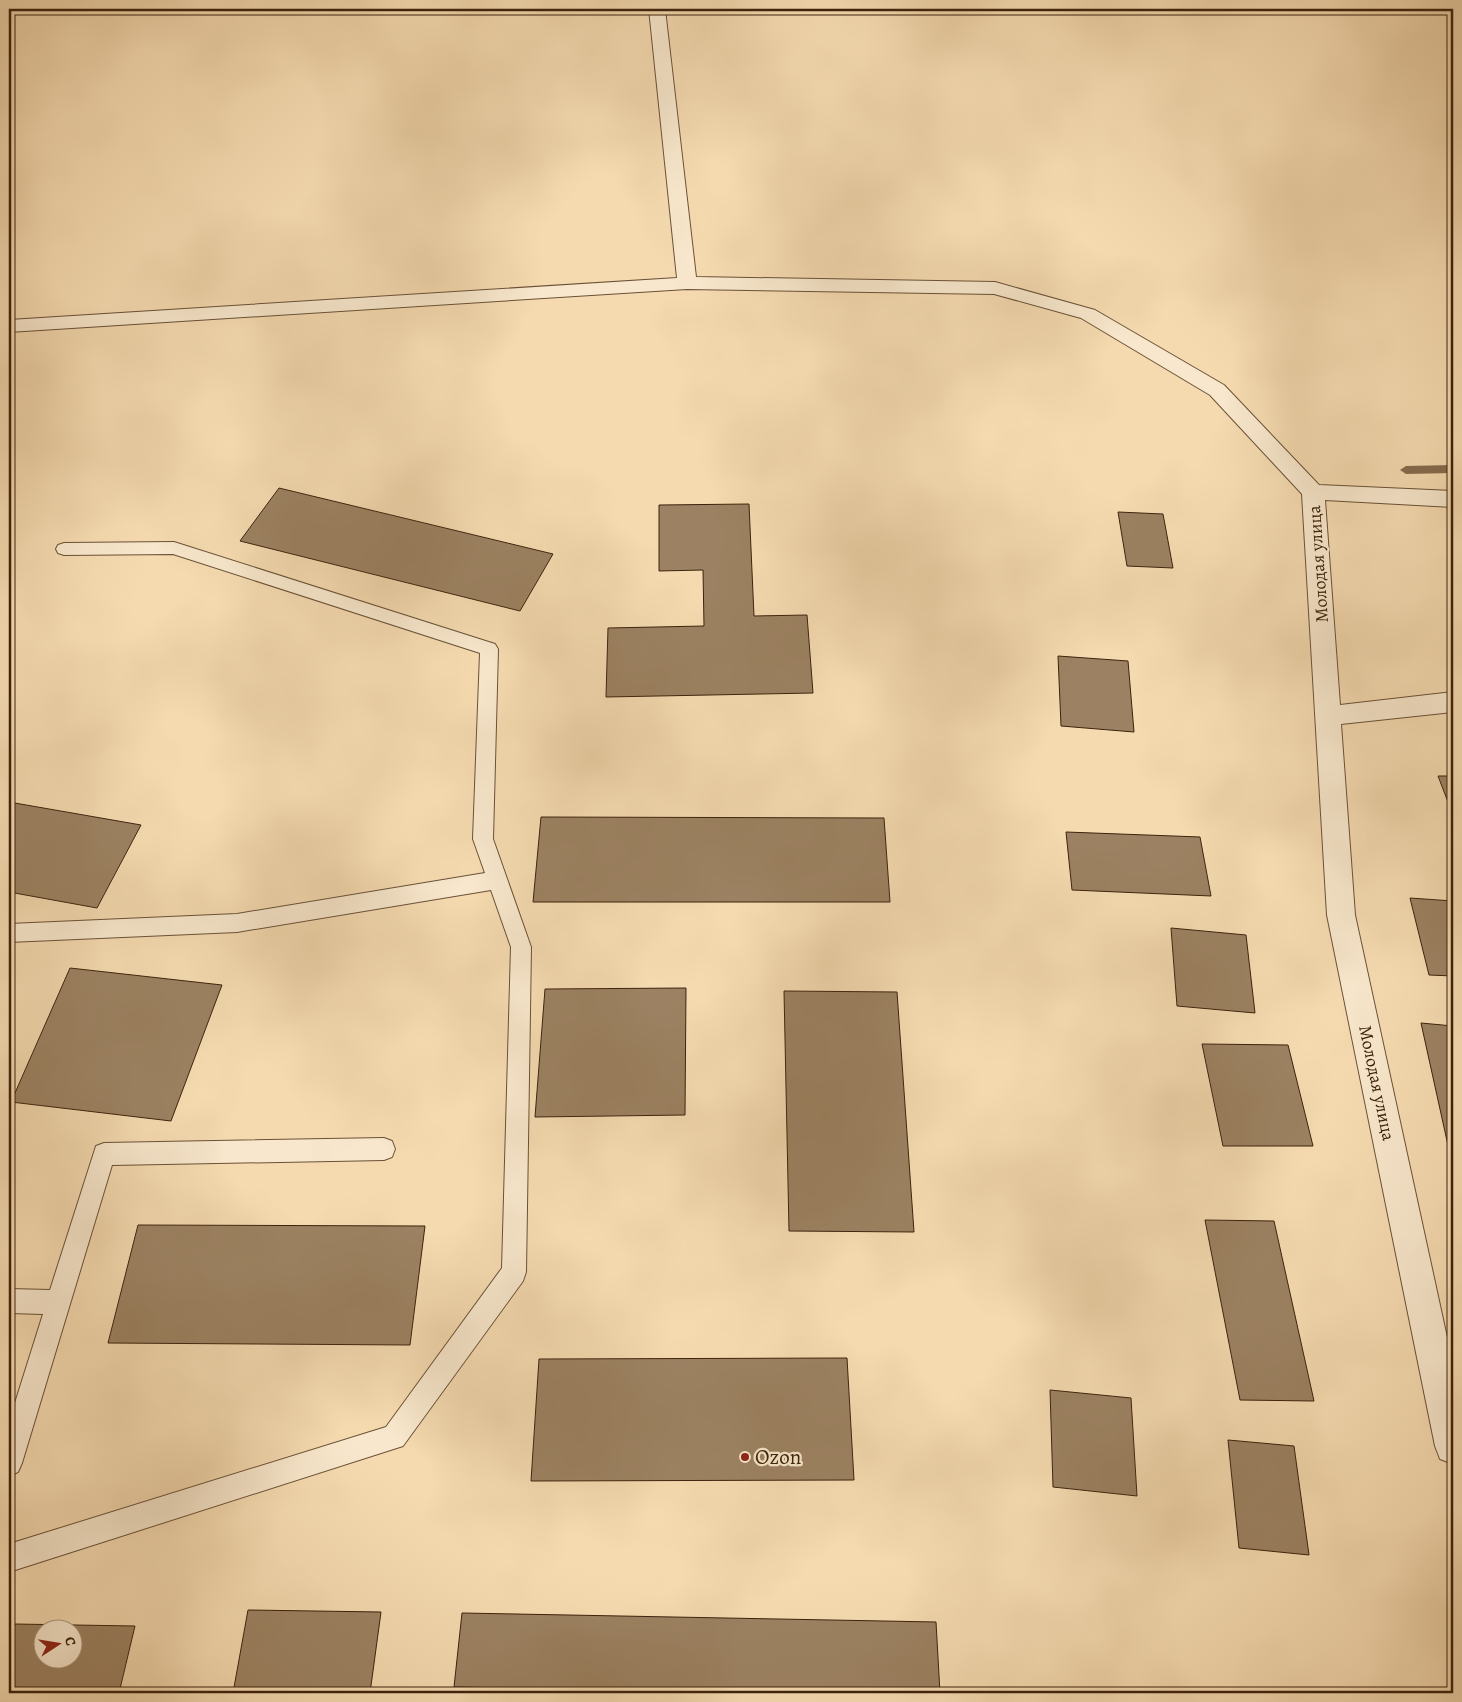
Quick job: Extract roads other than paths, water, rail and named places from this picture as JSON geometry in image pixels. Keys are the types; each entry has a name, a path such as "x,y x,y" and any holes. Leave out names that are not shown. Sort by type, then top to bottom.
{"street":[{"path":"657,9 687,283"},
{"path":"9,326 687,283 995,288 1088,314 1217,390 1313,492"},
{"name":"Молодая улица","path":"1453,499 1313,492 1341,915 1453,1446"},
{"path":"1328,716 1453,702"}],"lane":[{"path":"9,1558 394,1437 514,1272 521,947 483,839 489,650 174,548 64,549"},
{"path":"9,933 238,923 497,880"},
{"path":"9,1463 104,1154 384,1149"},
{"path":"9,1301 58,1302"}],"waterway":[{"path":"1406,470 1453,469"}],"place":[{"name":"Ozon","path":"745,1457"}]}
